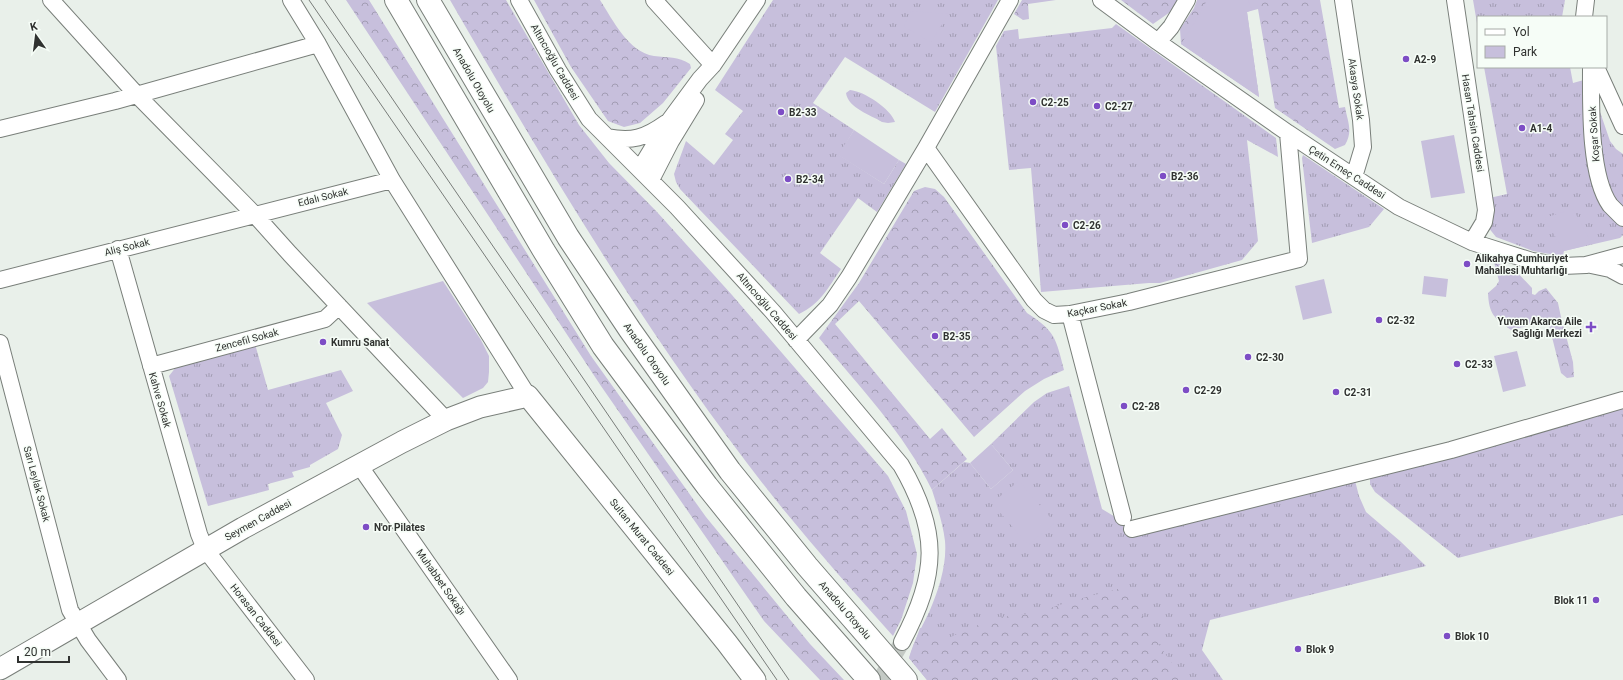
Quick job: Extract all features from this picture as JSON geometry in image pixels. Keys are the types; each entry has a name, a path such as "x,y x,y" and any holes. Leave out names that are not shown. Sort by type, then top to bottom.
{"highway":[{"path":"396,0 544,251 603,346 707,486 796,596 869,680"},
{"name":"Anadolu Otoyolu","path":"428,0 568,237 630,330 730,471 807,566 906,680"}],"main road":[{"name":"Seymen Caddesi","path":"0,669 205,549 359,465 446,420 480,408 528,396"},
{"name":"Sultan Murat Caddesi","path":"528,396 707,618 755,680"}],"street":[{"path":"51,0 137,95 255,214 446,420"},
{"path":"291,0 318,44 392,180 528,396"},
{"name":"Altıncıoğlu Caddesi","path":"519,0 558,70 589,119 682,212 773,312 901,465 922,508 929,532 931,556 919,606 902,642"},
{"path":"654,0 713,65"},
{"path":"640,169 669,121 700,79 713,65 757,0"},
{"path":"796,340 819,317 838,293 877,232 1010,0"},
{"name":"Çetin Emeç Caddesi","path":"1101,0 1288,133 1399,207 1472,242 1532,261 1563,266 1591,265 1623,255"},
{"path":"1158,42 1171,27 1187,0"},
{"name":"Akasya Sokak","path":"1343,0 1361,120 1363,147 1354,177"},
{"name":"Hasan Tahsin Caddesi","path":"1455,0 1486,210 1484,222 1472,242"},
{"path":"1584,16 1586,0"},
{"path":"0,129 116,101 318,44"},
{"path":"651,180 675,136 707,84 713,65"},
{"name":"Koşar Sokak","path":"1591,68 1595,163 1602,186 1610,204 1623,218"},
{"name":"Koşar Sokak","path":"1596,68 1623,126"},
{"path":"607,137 622,140 636,138 652,133 669,121"},
{"name":"Kaçkar Sokak","path":"926,148 1034,300 1044,310 1054,315 1070,314 1129,302 1299,259 1288,133"},
{"name":"Edalı Sokak","path":"255,214 392,180"},
{"name":"Aliş Sokak","path":"0,280 255,214"},
{"name":"Kahve Sokak","path":"118,249 150,366 199,534 205,549"},
{"path":"1591,265 1610,269 1623,276"},
{"name":"Zencefil Sokak","path":"150,366 325,319 339,306"},
{"path":"1070,314 1128,523 1451,450 1623,400"},
{"name":"Sarı Leylak Sokak","path":"0,343 70,610 78,624 118,680"},
{"name":"Muhabbet Sokağı","path":"359,465 508,680"},
{"name":"Horasan Caddesi","path":"205,549 306,680"}],"green space":[{"path":"346,0 369,0 591,356 706,517 810,644 844,680 820,680 764,621 601,386"},
{"path":"450,0 506,0 579,125 609,163 657,212 732,295 888,476 906,511 917,554 913,583 901,620 893,636 818,551 764,485 706,408 591,236"},
{"path":"534,0 600,0 622,34 636,48 654,56 686,61 690,64 691,68 663,103 640,123 624,127 608,121 571,67"},
{"path":"773,0 998,0 935,112 845,57 813,103 854,130 839,155 884,184 899,160 906,164 877,212 858,198 820,253 841,269 828,289 818,300 799,314 680,189 674,174 686,141 714,165 733,140 725,134 743,111 715,90"},
{"path":"1022,0 1056,0 1028,4 1029,19 1023,20 1014,14"},
{"path":"1121,0 1179,0 1176,8 1153,24"},
{"path":"1197,0 1320,0 1339,108 1345,107 1348,122 1349,135 1345,145 1335,149 1275,108 1258,9 1247,12 1259,97 1181,44 1180,29 1194,8"},
{"path":"1207,0 1248,0 1252,10 1247,12 1259,97 1181,44"},
{"path":"1473,0 1565,0 1562,16 1477,16 1477,23"},
{"path":"911,11 948,14 931,43 904,26"},
{"path":"1116,24 1276,138 1278,157 1247,140 1258,241 1242,260 1160,283 1041,292 1031,168 1009,170 996,46 1004,31 1018,29 1019,39 1112,28"},
{"path":"1484,68 1570,68 1573,83 1591,78 1598,106 1610,141 1616,149 1623,154 1623,235 1620,238 1564,251 1563,255 1533,251 1496,237 1484,222 1485,199 1507,194"},
{"path":"850,90 869,97 883,106 895,122 882,122 855,107 851,103 846,93"},
{"path":"854,130 899,160 884,184 838,155"},
{"path":"1454,135 1465,193 1431,198 1421,141"},
{"path":"1303,155 1384,209 1369,227 1312,243 1302,158"},
{"path":"925,187 935,189 944,197 1027,313 1043,325 1053,336 1059,350 1064,370 1044,379 1025,391 974,437 859,301 835,324 930,439 942,428 967,459 932,490 909,449 895,430 819,338 859,283 914,191"},
{"path":"1573,209 1592,244 1564,251 1544,218"},
{"path":"1494,262 1515,270 1532,288 1532,294 1535,295 1539,291 1546,288 1558,303 1573,362 1574,377 1567,378 1561,373 1548,321 1511,330 1500,322 1491,311 1488,293 1499,281"},
{"path":"1424,276 1448,279 1446,297 1422,294"},
{"path":"1324,279 1332,313 1303,320 1295,286"},
{"path":"443,281 481,340 489,356 488,382 483,388 463,398 367,303"},
{"path":"255,344 268,390 341,370 353,391 326,403 342,435 338,449 310,465 310,467 292,472 294,477 268,484 269,490 208,506 169,376 176,367"},
{"path":"1517,351 1526,386 1503,392 1494,356"},
{"path":"1069,386 1102,509 1132,529 1353,473 1359,496 1366,512 1426,566 1210,620 1202,650 1223,680 927,680 909,658 916,639 930,610 944,567 945,541 940,515 932,490 964,462 970,463 991,489 1013,470 991,444 1034,402 1047,393"},
{"path":"1623,407 1623,515 1458,558 1375,492 1370,484 1370,469"},
{"path":"991,444 1013,470 991,489 970,463"},
{"path":"1019,481 1055,523 1028,545 992,503"},
{"path":"1118,589 1126,589 1133,596 1156,640 1170,661 1186,680 927,680 909,658 920,628 931,629 936,642 940,642 995,618 1038,612 1075,600"}],"tunnel":[{"path":"880,680 902,642"}],"tram line":[{"path":"309,0 777,680"},
{"path":"325,0 789,680"}],"place":[{"name":"A2-9","path":"1406,59"},
{"name":"C2-25","path":"1033,102"},
{"name":"C2-27","path":"1097,106"},
{"name":"B2-33","path":"781,112"},
{"name":"A1-4","path":"1522,128"},
{"name":"B2-36","path":"1163,176"},
{"name":"B2-34","path":"788,179"},
{"name":"C2-26","path":"1065,225"},
{"name":"Alikahya Cumhuriyet Mahallesi Muhtarlığı","path":"1467,264"},
{"name":"C2-32","path":"1379,320"},
{"name":"Yuvam Akarca Aile Sağlığı Merkezi","path":"1591,327"},
{"name":"B2-35","path":"935,336"},
{"name":"Kumru Sanat","path":"323,342"},
{"name":"C2-30","path":"1248,357"},
{"name":"C2-33","path":"1457,364"},
{"name":"C2-29","path":"1186,390"},
{"name":"C2-31","path":"1336,392"},
{"name":"C2-28","path":"1124,406"},
{"name":"N'or Pilates","path":"366,527"},
{"name":"Blok 11","path":"1596,600"},
{"name":"Blok 10","path":"1447,636"},
{"name":"Blok 9","path":"1298,649"}]}
